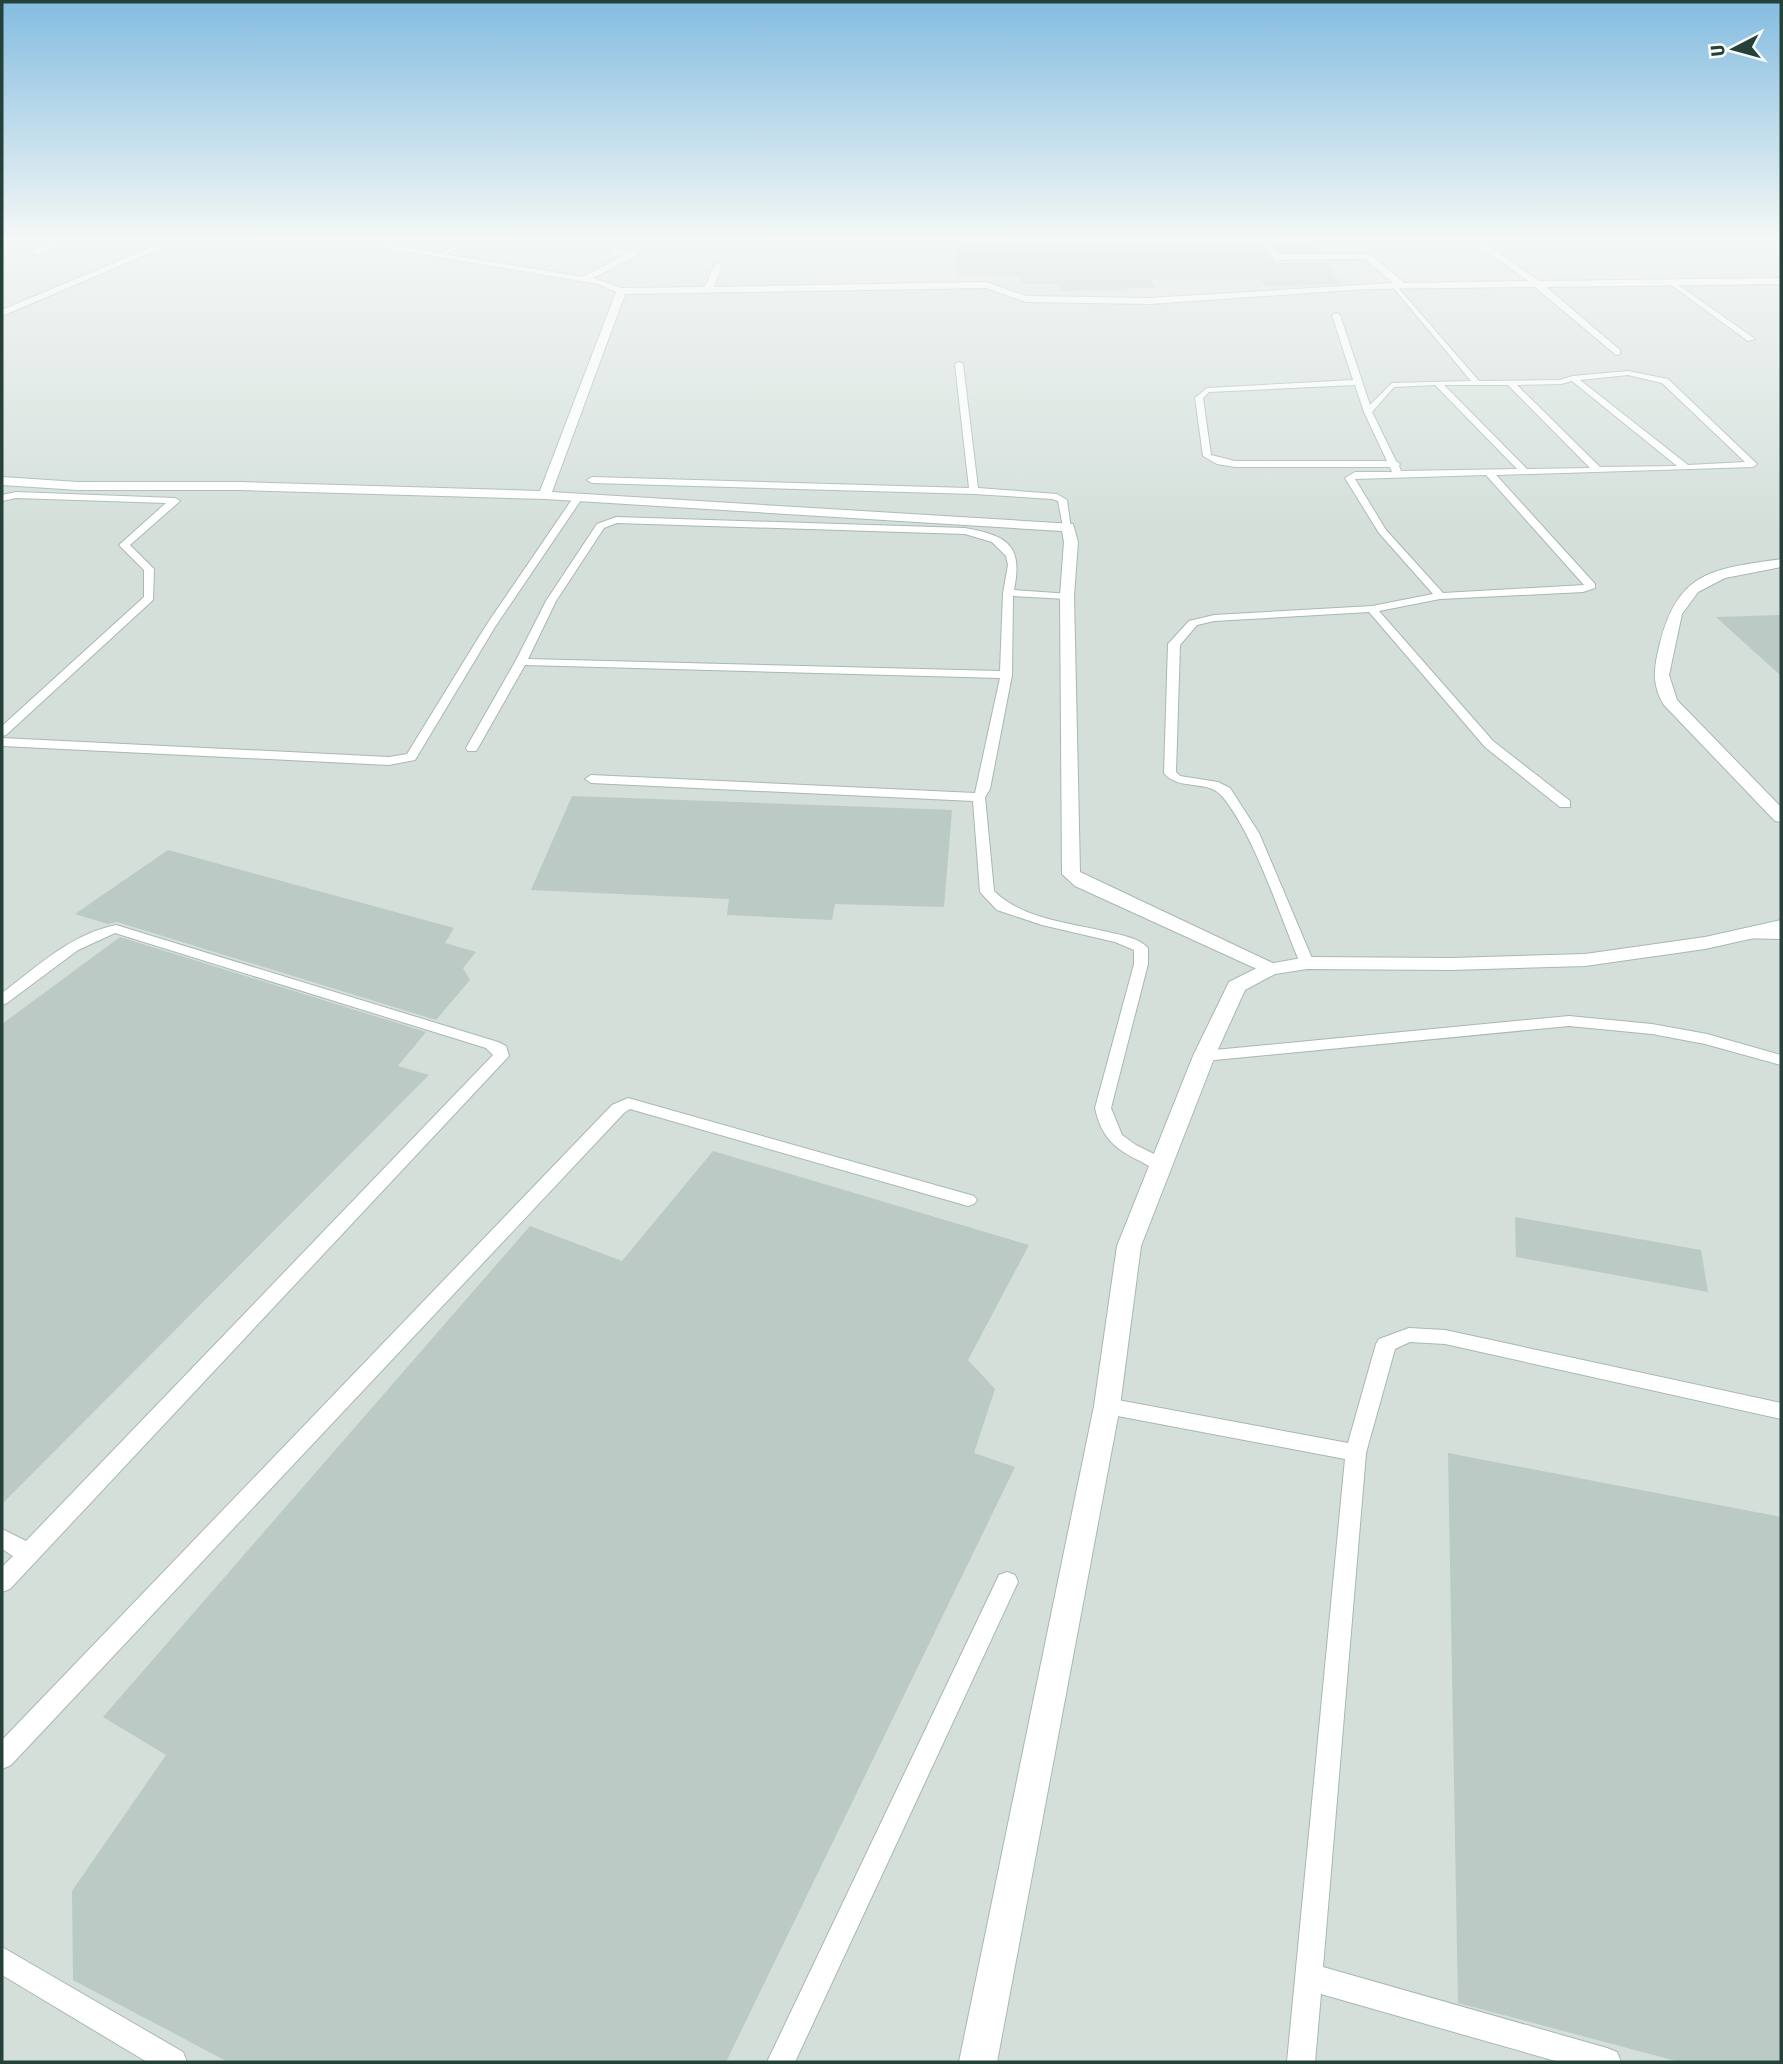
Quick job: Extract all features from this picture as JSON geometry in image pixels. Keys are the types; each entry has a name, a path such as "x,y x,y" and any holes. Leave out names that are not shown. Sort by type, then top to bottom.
{"street":[{"path":"545,495 604,337"},
{"path":"1599,337 1616,352"},
{"path":"2,481 73,492 194,486 545,495 1068,527 1071,542 1067,596 1071,874 1082,882 1270,969"},
{"path":"1781,563 1730,571 1703,582 1686,595 1675,614 1661,672 1661,687 1670,702 1781,817"},
{"path":"978,2062 1107,1406 1129,1246 1204,1056 1236,986 1270,969 1307,963 1451,964 1585,960 1745,935 1781,926"}],"lane":[{"path":"1343,337 1368,412 1397,469"},
{"path":"1440,337 1477,383"},
{"path":"960,364 974,491"},
{"path":"1358,382 1207,390 1199,398 1207,456 1220,462 1235,464 1489,473 1753,464 1665,381 1628,373 1573,378 1561,382 1392,384 1368,412"},
{"path":"1573,378 1686,468"},
{"path":"1437,383 1525,472"},
{"path":"1510,383 1597,470"},
{"path":"1397,469 1350,478 1382,531 1440,596"},
{"path":"1307,963 1252,833 1225,792 1213,785 1176,779 1170,773 1174,644 1193,623 1214,618 1372,609 1440,596 1584,589 1591,586 1489,473"},
{"path":"592,480 974,491 1060,498 1068,527"},
{"path":"2,732 149,598 149,569 124,545 194,486"},
{"path":"2,498 73,492 175,501"},
{"path":"2,743 389,761 411,757 490,627 578,497"},
{"path":"472,748 521,662 551,601 600,526 617,520 965,531 989,535 1005,547 1013,564 1007,593 1006,676 984,789 979,797 987,891 1002,907 1047,922 1120,939 1141,948 1141,964 1103,1108 1107,1125 1116,1143 1160,1164"},
{"path":"1007,593 1067,596"},
{"path":"1372,609 1489,744 1564,804"},
{"path":"521,662 1006,676"},
{"path":"591,779 979,797"},
{"path":"2,1000 86,938 104,930 116,929 492,1045 500,1050 501,1055 2,1582"},
{"path":"1745,935 1781,935"},
{"path":"1204,1056 1569,1021 1707,1039 1781,1060"},
{"path":"2,1757 618,1109 628,1103 968,1200"},
{"path":"1301,2062 1356,1453 1386,1344 1409,1335 1444,1337 1781,1411"},
{"path":"1107,1406 1356,1453"},
{"path":"2,1538 27,1553"},
{"path":"781,2062 1007,1582"},
{"path":"2,1961 173,2062"},
{"path":"1308,1977 1607,2062"}],"shaded area":[{"path":"2,337 1781,337 1781,2062 2,2062"}],"building":[{"path":"1781,615 1781,676 1716,617"},
{"path":"572,796 952,810 944,907 835,904 832,920 727,915 729,899 531,890"},
{"path":"168,850 454,928 445,943 476,952 463,968 470,980 436,1020 117,922 108,924 75,914"},
{"path":"120,937 426,1032 398,1066 429,1075 2,1504 2,1024"},
{"path":"713,1151 1029,1245 968,1360 995,1389 974,1453 1015,1467 726,2062 228,2062 73,1980 72,1891 166,1755 103,1717 530,1226 622,1261"},
{"path":"1515,1217 1701,1250 1708,1292 1516,1257"},
{"path":"1448,1453 1781,1517 1781,2062 1680,2062 1458,2003"}]}
